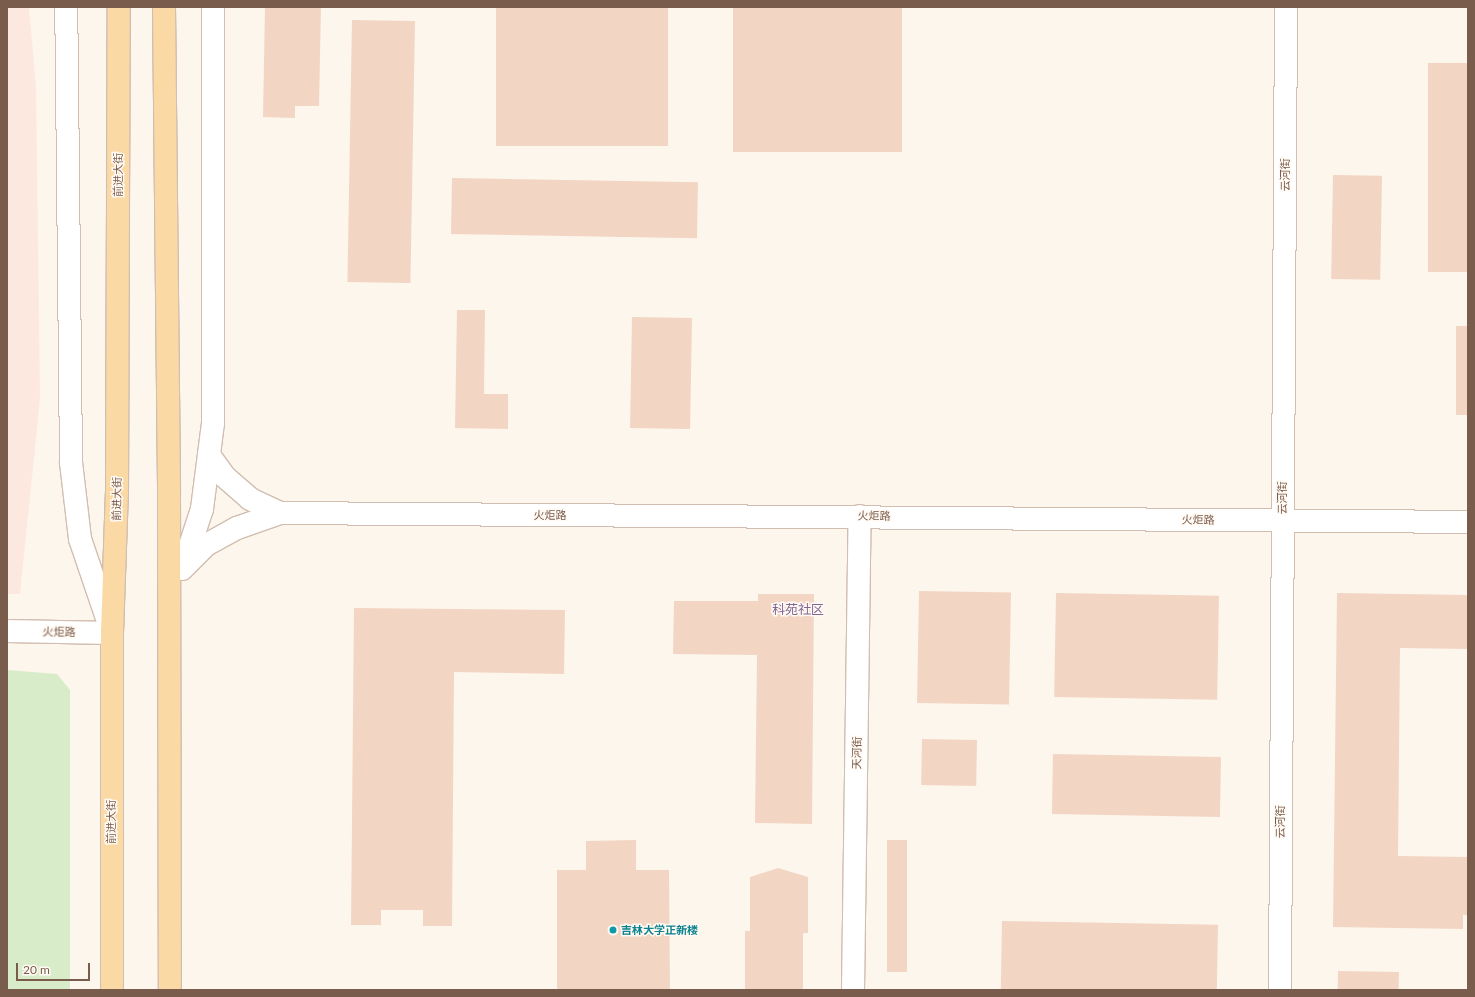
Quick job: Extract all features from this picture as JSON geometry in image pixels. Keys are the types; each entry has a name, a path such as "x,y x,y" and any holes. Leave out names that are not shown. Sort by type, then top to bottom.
{"main road":[{"name":"前进大街","path":"112,990 112,633 117,493 119,7"},
{"path":"164,7 169,608 170,990"}],"street":[{"path":"66,7 71,462 80,539 112,633"},
{"path":"169,608 202,509 213,423 213,7"},
{"name":"云河街","path":"1280,990 1286,7"},
{"path":"209,455 225,477 250,499 280,513"},
{"path":"182,569 206,545 237,528 280,513"},
{"name":"火炬路","path":"280,513 860,516 1468,522"},
{"name":"天河街","path":"853,990 860,516"},
{"name":"火炬路","path":"7,631 112,633"}],"shaded area":[{"path":"7,7 29,7 36,87 40,399 20,594 7,594"}],"green space":[{"path":"7,670 57,674 70,690 70,990 7,990"}],"building":[{"path":"265,7 321,7 319,106 295,106 295,118 263,117"},
{"path":"496,7 668,7 668,146 496,146"},
{"path":"733,7 902,7 902,152 733,152"},
{"path":"352,20 415,21 410,283 347,282"},
{"path":"1428,63 1468,63 1468,272 1428,272"},
{"path":"1333,175 1382,176 1380,280 1331,279"},
{"path":"452,178 698,182 697,238 451,234"},
{"path":"457,310 485,310 484,394 508,394 508,429 455,428"},
{"path":"632,317 692,318 690,429 630,428"},
{"path":"1456,326 1468,326 1468,415 1456,415"},
{"path":"919,591 1011,593 1009,705 917,703"},
{"path":"1056,593 1219,596 1217,700 1054,697"},
{"path":"1337,593 1468,595 1468,649 1400,648 1398,856 1468,857 1468,915 1463,915 1463,929 1333,927"},
{"path":"758,594 814,594 812,824 755,823 757,655 673,654 674,601 758,601"},
{"path":"354,608 565,610 564,674 454,672 452,926 423,926 423,910 381,910 381,925 351,925"},
{"path":"922,739 977,740 976,786 921,785"},
{"path":"1053,754 1221,757 1220,817 1052,814"},
{"name":"吉林大学正新楼","path":"636,840 636,870 669,870 670,990 557,990 557,870 586,870 586,841"},
{"path":"887,840 907,840 907,972 887,972"},
{"path":"778,868 808,877 808,933 803,933 803,990 745,990 745,931 750,931 750,877"},
{"path":"1002,921 1218,925 1217,990 1001,990"},
{"path":"1338,971 1399,972 1399,990 1338,990"}],"place":[{"name":"吉林大学正新楼","path":"613,930"}],"district":[{"name":"科苑社区","path":"798,609"}]}
